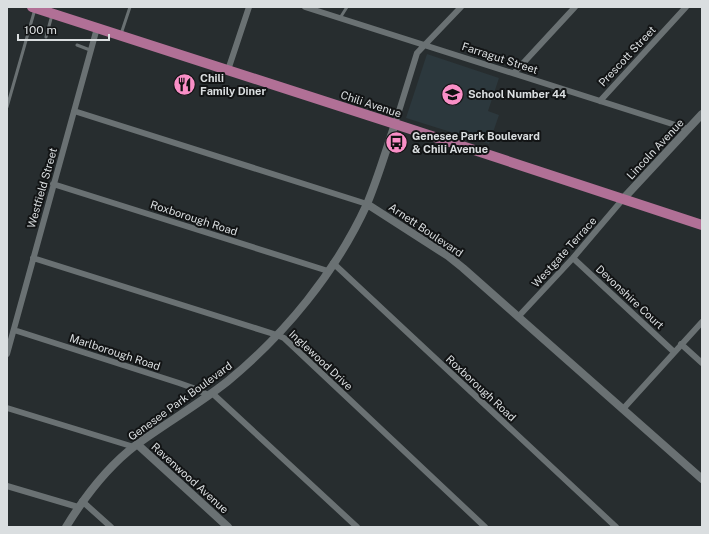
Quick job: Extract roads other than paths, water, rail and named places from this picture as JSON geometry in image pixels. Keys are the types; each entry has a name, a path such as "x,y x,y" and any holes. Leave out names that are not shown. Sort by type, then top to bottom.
{"main road":[{"name":"Chili Avenue","path":"34,7 54,12 97,28 702,225"}],"street":[{"path":"228,70 249,7"},
{"name":"Farragut Street","path":"306,7 688,130"},
{"path":"394,124 416,57 425,45 461,7"},
{"path":"514,73 575,7"},
{"name":"Prescott Street","path":"600,101 686,7"},
{"name":"Westfield Street","path":"7,354 97,28"},
{"name":"Arnett Boulevard","path":"74,110 367,204 448,256 702,478"},
{"name":"Lincoln Avenue","path":"623,199 702,114"},
{"name":"Genesee Park Boulevard","path":"66,527 80,504 104,475 135,446 210,394 243,368 277,335 308,299 349,238 367,204 394,124"},
{"name":"Roxborough Road","path":"53,184 328,271"},
{"name":"Westgate Terrace","path":"518,317 573,258 623,199"},
{"name":"Inglewood Drive","path":"33,258 284,338 485,527"},
{"name":"Devonshire Court","path":"573,258 674,352"},
{"name":"Roxborough Road","path":"333,263 616,527"},
{"path":"623,409 702,322"},
{"name":"Marlborough Road","path":"14,330 179,382 210,394 357,527"},
{"path":"681,344 702,363"},
{"name":"Ravenwood Avenue","path":"7,408 135,446 228,527"},
{"path":"7,486 80,504 111,527"}],"lane":[{"path":"7,107 34,7"},
{"path":"120,35 130,7"},
{"path":"340,18 343,11 347,7"},
{"path":"46,37 54,12"},
{"path":"77,46 91,50"}],"place":[{"name":"Chili Family Diner","path":"184,84"},
{"name":"School Number 44","path":"453,94"},
{"name":"Genesee Park Boulevard & Chili Avenue","path":"396,142"}]}
